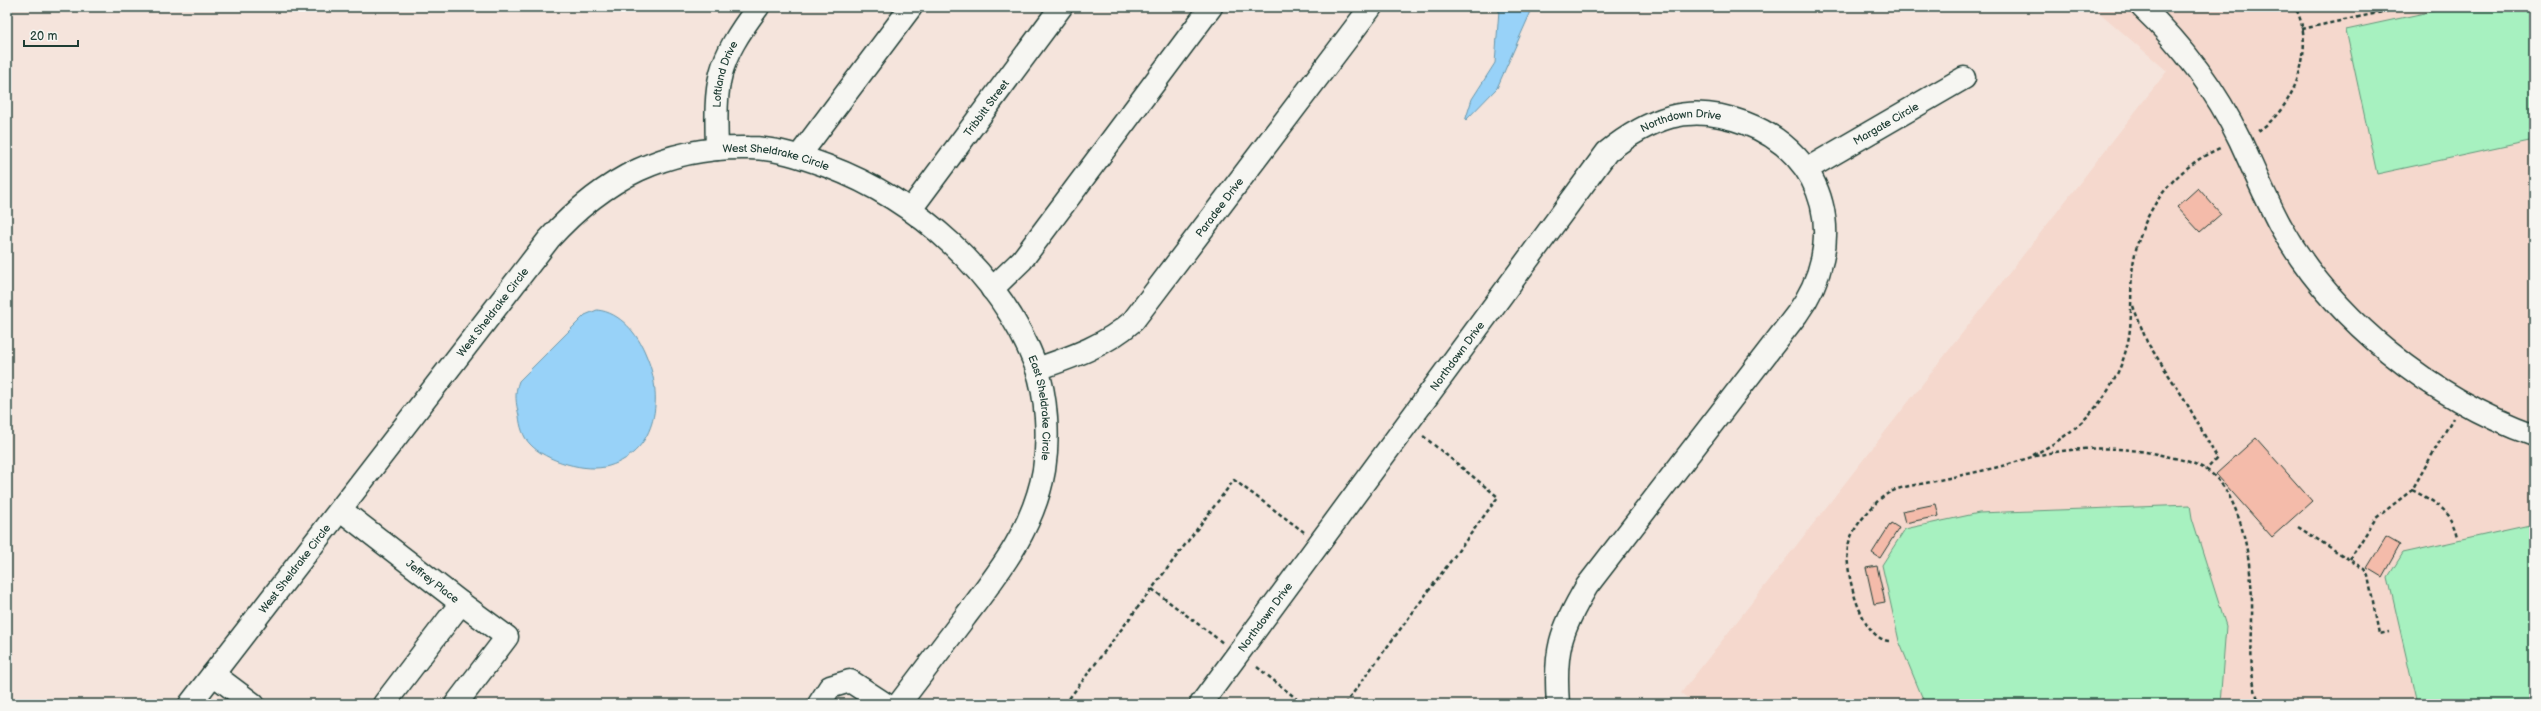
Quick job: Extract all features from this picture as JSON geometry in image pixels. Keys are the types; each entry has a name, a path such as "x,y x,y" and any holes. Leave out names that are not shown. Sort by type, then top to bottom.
{"street":[{"name":"Loftland Drive","path":"717,149 716,100 720,74 728,50 758,7"},
{"path":"799,156 911,7"},
{"name":"Tribbitt Street","path":"911,209 1061,7"},
{"path":"992,289 1022,260 1211,7"},
{"name":"Paradee Drive","path":"1037,369 1086,352 1106,342 1133,321 1371,7"},
{"path":"2142,7 2182,49 2207,84 2240,139 2281,226 2301,256 2344,310 2400,360 2439,388 2487,415 2534,435"},
{"name":"Margate Circle","path":"1807,169 1964,78"},
{"name":"Northdown Drive","path":"1200,704 1607,152 1634,130 1671,117 1698,114 1725,116 1756,127 1777,141 1807,169 1818,192 1825,219 1826,242 1823,263 1816,283 1797,314 1581,597 1562,633 1557,657 1558,704"},
{"name":"West Sheldrake Circle","path":"190,704 544,246 567,220 606,187 635,171 681,155 717,149 751,148 799,156 846,173 911,209"},
{"name":"East Sheldrake Circle","path":"899,704 1004,566 1024,532 1036,502 1044,469 1046,435 1044,403 1037,369 1022,335 992,289 967,260 911,209"},
{"name":"Jeffrey Place","path":"341,510 461,603 384,704"},
{"path":"456,704 507,637 461,603"},
{"path":"214,674 253,704"},
{"path":"819,704 830,687 850,681 885,704"}],"path":[{"path":"2254,133 2277,115 2293,89 2302,53 2302,30 2295,7"},
{"path":"2302,30 2406,7"},
{"path":"2031,456 2068,435 2085,420 2106,394 2127,348 2132,303 2132,272 2138,242 2143,226 2158,198 2188,166 2210,152 2228,145"},
{"path":"2132,303 2147,342 2185,400 2218,458 2206,470"},
{"path":"2350,559 2376,518 2412,490 2454,416"},
{"path":"1345,704 1498,497 1423,436"},
{"path":"1889,641 1880,638 1864,621 1857,602 1848,563 1850,540 1863,518 1878,501 1894,490 1997,467 2031,456 2066,451 2132,450 2178,459 2206,470 2225,489 2232,501 2243,536 2251,588 2252,679 2260,704"},
{"path":"1065,704 1234,480 1306,533"},
{"path":"2412,490 2445,510 2452,519 2458,537"},
{"path":"2298,527 2364,569 2368,576 2379,634 2389,632"},
{"path":"1152,588 1224,644"},
{"path":"1257,667 1303,704"},
{"path":"1069,699 1076,704"}],"shaded area":[{"path":"2093,7 2534,7 2534,704 1695,704 1681,693 2167,71"}],"green space":[{"path":"2452,7 2534,7 2534,140 2377,174 2346,30"},
{"path":"2190,505 2192,518 2226,626 2220,704 1925,704 1899,641 1882,565 1905,529 1979,513"},
{"path":"2534,524 2534,696 2525,704 2417,704 2388,577 2403,553"}],"water":[{"path":"1497,7 1533,7 1497,88 1465,121 1472,99 1495,63 1499,10"},
{"path":"597,310 613,315 621,320 633,332 643,347 652,371 655,388 655,404 653,420 647,435 638,448 625,459 609,466 589,468 567,464 546,456 530,444 525,438 521,427 516,403 516,394 519,381 585,315"}],"building":[{"path":"2198,188 2221,214 2200,232 2177,207"},
{"path":"2256,438 2312,501 2272,537 2216,474"},
{"path":"1936,504 1939,516 1905,523 1902,511"},
{"path":"1891,523 1899,528 1880,558 1872,553"},
{"path":"2386,537 2400,545 2382,577 2367,568"},
{"path":"1877,566 1885,602 1874,604 1866,568"}]}
